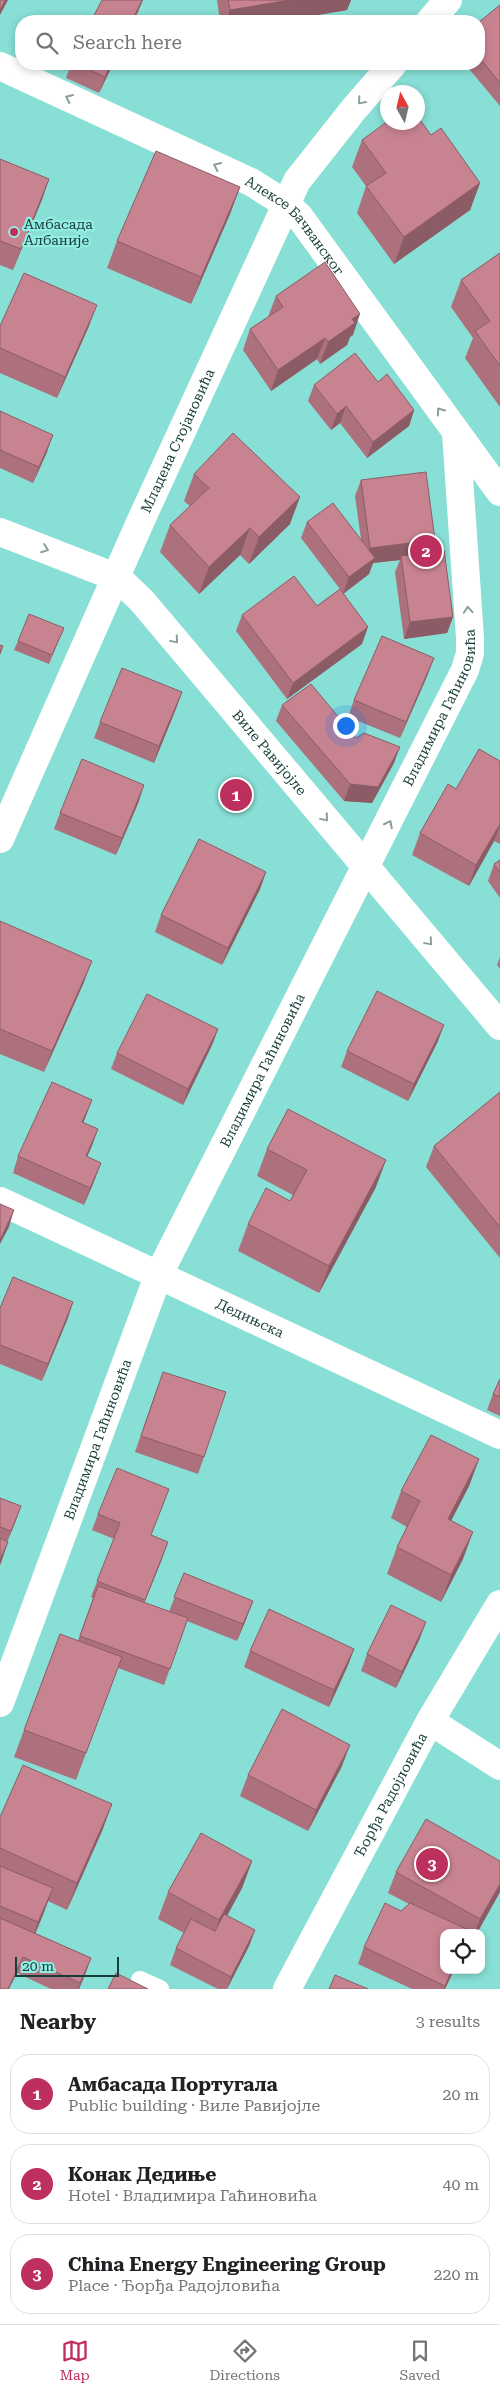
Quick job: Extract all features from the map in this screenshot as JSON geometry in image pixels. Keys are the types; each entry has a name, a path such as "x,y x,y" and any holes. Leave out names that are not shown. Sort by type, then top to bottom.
{"street":[{"path":"435,15 448,0"},
{"name":"Алексе Бачванског","path":"0,66 251,182 286,204 299,216 500,492"},
{"name":"Младена Стојановића","path":"0,839 118,578 142,518 297,181 388,70"},
{"name":"Владимира Гаћиновића","path":"0,1703 158,1276 365,866 382,838 458,687 470,653 456,433"},
{"name":"Виле Равијојле","path":"0,532 118,578 142,602 500,1026"},
{"name":"Дедињска","path":"0,1201 500,1435"},
{"name":"Ђорђа Радојловића","path":"287,1989 430,1721 500,1604"},
{"path":"430,1721 500,1766"}],"lane":[{"path":"140,1980 160,1989"}],"building":[{"path":"0,0 5,0 0,10"},
{"path":"102,0 142,0 135,15 94,15"},
{"path":"228,0 290,0 230,10"},
{"path":"500,5 500,83 485,64 485,17"},
{"path":"90,70 108,70 105,77"},
{"path":"380,127 380,130 425,130 425,127 431,135 441,128 480,183 404,237 366,186 386,173 362,140"},
{"path":"156,151 240,187 201,277 117,241"},
{"name":"Амбасада Албаније","path":"0,159 49,179 21,249 0,241"},
{"path":"500,253 500,366 475,331 490,321 461,280"},
{"path":"325,262 360,314 352,319 355,323 328,342 325,338 278,370 250,329 283,307 276,296"},
{"path":"24,273 97,305 65,377 0,348 0,326"},
{"path":"355,353 378,382 387,374 414,410 373,442 346,406 337,414 314,385"},
{"path":"0,411 53,435 39,467 0,450"},
{"path":"233,433 300,497 259,537 250,528 209,567 170,525 209,488 194,474"},
{"path":"426,472 435,540 370,548 361,480"},
{"path":"333,503 375,558 349,577 307,522"},
{"path":"444,550 453,617 410,622 401,556"},
{"path":"294,576 317,606 340,589 368,627 293,683 242,615"},
{"path":"29,614 64,628 52,655 18,641"},
{"path":"382,636 434,658 406,722 354,700"},
{"path":"122,668 182,692 159,746 100,722"},
{"path":"311,684 356,738 364,733 400,747 378,787 350,784 282,705"},
{"path":"479,749 500,761 500,824 476,865 420,833 448,784 456,789"},
{"path":"82,759 144,785 122,838 60,813"},
{"path":"199,839 266,872 228,948 161,915"},
{"path":"500,860 500,873 494,864"},
{"path":"0,921 92,961 52,1051 0,1029"},
{"path":"377,991 444,1025 414,1084 347,1051"},
{"path":"147,994 218,1029 188,1089 117,1053"},
{"path":"52,1082 92,1100 82,1122 98,1129 86,1156 101,1163 90,1188 18,1156"},
{"path":"500,1092 500,1227 434,1146"},
{"path":"288,1109 386,1160 329,1266 248,1224 266,1188 290,1201 307,1170 267,1149"},
{"path":"0,1204 14,1210 0,1240"},
{"path":"13,1277 73,1302 48,1364 0,1345 0,1308"},
{"path":"163,1372 226,1392 204,1457 141,1436"},
{"path":"500,1379 500,1397 493,1394"},
{"path":"431,1435 479,1459 448,1519 473,1532 451,1575 397,1547 420,1501 401,1491"},
{"path":"117,1468 169,1489 151,1535 168,1542 145,1600 97,1581 120,1523 98,1514"},
{"path":"0,1498 21,1506 11,1531 0,1527"},
{"path":"0,1538 8,1542 0,1560"},
{"path":"184,1573 253,1601 243,1624 174,1597"},
{"path":"98,1586 188,1618 170,1669 80,1636"},
{"path":"391,1605 426,1622 402,1672 367,1654"},
{"path":"269,1609 354,1649 334,1690 250,1651"},
{"path":"60,1634 122,1657 86,1753 24,1730"},
{"path":"282,1709 350,1745 316,1810 248,1775"},
{"path":"23,1765 112,1804 77,1883 0,1848 0,1817"},
{"path":"426,1819 500,1861 500,1884 480,1919 396,1872"},
{"path":"201,1833 252,1861 219,1920 168,1892"},
{"path":"0,1866 53,1888 38,1922 0,1906"},
{"path":"385,1903 401,1911 410,1903 467,1929 440,1929 440,1974 450,1974 445,1986 364,1947"},
{"path":"224,1914 255,1930 231,1977 176,1948 191,1919 215,1931"},
{"path":"0,1918 91,1958 80,1983 23,1957 8,1989 0,1989"},
{"path":"116,1973 148,1989 108,1989"},
{"path":"335,1975 368,1989 329,1989"}],"place":[{"name":"Амбасада Албаније","path":"14,232"},
{"name":"Конак Дедиње","path":"426,551"},
{"name":"Амбасада Португала","path":"236,795"},
{"name":"China Energy Engineering Group","path":"432,1864"}]}
